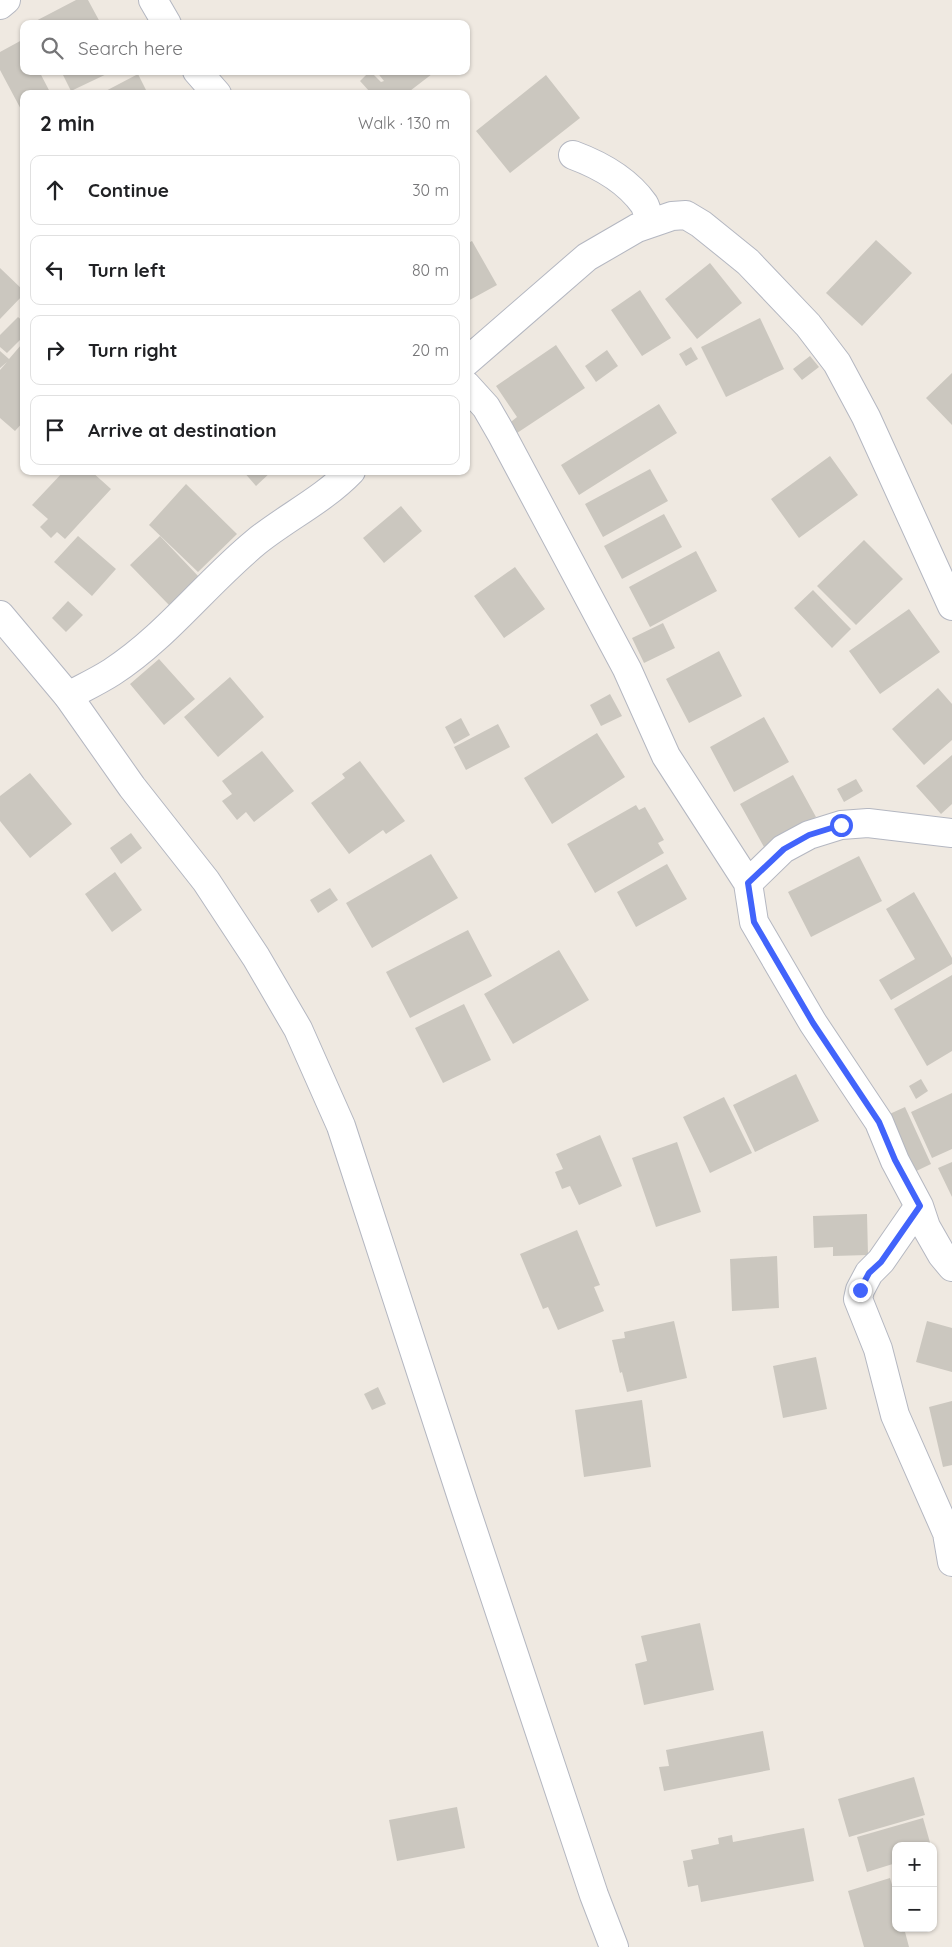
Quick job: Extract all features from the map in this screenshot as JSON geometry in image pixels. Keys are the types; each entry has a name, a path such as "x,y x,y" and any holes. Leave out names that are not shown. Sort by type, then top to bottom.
{"street":[{"path":"0,6 6,0"},
{"path":"153,0 165,20"},
{"path":"200,75 214,90"},
{"path":"573,155 594,163 614,175 645,206 650,223"},
{"path":"470,359 587,257 637,228 672,216 686,215 701,224 748,262 808,325 837,363 866,417 952,606"},
{"path":"470,390 486,408 501,433 627,669 666,756 748,883 754,922 813,1023 879,1122 895,1160 920,1206 926,1227 947,1261"},
{"path":"68,696 112,672 157,636 223,571 258,541 334,488 347,475"},
{"path":"0,615 68,696 132,787 206,881 256,957 298,1029 341,1126 446,1452 594,1895 614,1947"},
{"path":"748,883 784,849 809,835 841,825 868,823 952,833"},
{"path":"920,1206 881,1262 869,1273 860,1290 858,1299 878,1349 895,1415 947,1533 952,1562"},
{"path":"881,1262 900,1253 913,1251 947,1261"}],"building":[{"path":"76,0 88,0 99,20 38,20"},
{"path":"20,41 20,75 41,75 49,90 20,90 20,108 0,70 0,52"},
{"path":"63,75 105,75 73,90 70,90"},
{"path":"138,75 146,90 108,90"},
{"path":"366,75 374,75 381,82 384,81 379,75 431,75 411,90 368,90 360,81"},
{"path":"546,75 580,118 510,173 476,131"},
{"path":"876,240 912,273 862,326 826,293"},
{"path":"472,241 497,285 470,300 470,242"},
{"path":"710,263 742,303 697,339 665,299"},
{"path":"0,268 20,287 20,298 0,319"},
{"path":"640,290 671,338 642,356 611,310"},
{"path":"18,317 20,319 20,340 7,353 0,347 0,335"},
{"path":"760,318 784,369 726,397 701,347"},
{"path":"556,345 585,388 514,435 507,425 517,417 496,386"},
{"path":"20,346 20,425 15,431 0,418 0,370 7,362 0,368 0,351 9,359"},
{"path":"691,347 698,359 686,366 679,354"},
{"path":"607,350 618,366 596,382 585,366"},
{"path":"810,356 819,367 802,380 793,369"},
{"path":"952,373 952,425 926,398"},
{"path":"659,404 677,433 579,495 561,465"},
{"path":"830,456 858,495 799,538 771,499"},
{"path":"650,469 668,501 603,537 585,504"},
{"path":"60,475 95,475 111,489 65,539 57,532 51,538 40,527 48,519 32,505"},
{"path":"246,475 268,475 256,486"},
{"path":"186,484 237,534 198,572 149,525"},
{"path":"401,506 422,531 384,563 363,538"},
{"path":"664,514 682,547 622,579 604,546"},
{"path":"78,536 116,569 92,596 54,562"},
{"path":"160,536 199,577 169,605 130,565"},
{"path":"864,540 903,579 856,625 817,586"},
{"path":"696,551 717,591 650,627 629,587"},
{"path":"515,567 545,609 504,638 474,596"},
{"path":"813,590 851,629 832,648 794,608"},
{"path":"68,601 83,615 66,632 52,618"},
{"path":"909,609 940,652 880,694 849,651"},
{"path":"663,623 675,648 644,663 632,638"},
{"path":"719,651 742,696 689,723 666,679"},
{"path":"159,659 195,699 164,725 130,684"},
{"path":"230,677 264,717 218,757 184,717"},
{"path":"938,688 952,704 952,740 924,765 892,729"},
{"path":"610,694 622,716 601,726 590,705"},
{"path":"764,717 789,762 734,792 710,747"},
{"path":"461,718 470,735 454,744 445,727"},
{"path":"498,724 510,747 466,770 454,747"},
{"path":"597,733 625,777 552,824 524,778"},
{"path":"262,751 294,791 254,822 246,812 237,820 222,801 232,794 222,781"},
{"path":"952,755 952,804 941,814 916,786"},
{"path":"360,761 405,821 386,834 383,830 349,854 311,803 345,778 342,774"},
{"path":"30,773 72,824 30,858 0,821 0,796"},
{"path":"793,775 816,817 764,847 740,804"},
{"path":"856,779 863,791 844,802 837,789"},
{"path":"636,805 639,810 645,807 664,840 658,843 664,853 595,893 567,844"},
{"path":"131,833 142,848 121,864 110,848"},
{"path":"431,854 458,898 372,948 346,903"},
{"path":"859,856 882,901 811,937 788,892"},
{"path":"667,864 687,899 636,927 617,892"},
{"path":"115,872 142,910 112,932 85,894"},
{"path":"330,888 338,900 318,913 310,900"},
{"path":"914,892 952,958 952,964 891,1000 879,980 915,959 886,909"},
{"path":"468,930 492,976 410,1018 386,972"},
{"path":"559,950 589,1000 513,1044 484,994"},
{"path":"952,975 952,1051 927,1066 894,1009"},
{"path":"464,1004 491,1060 443,1083 415,1028"},
{"path":"796,1074 819,1121 755,1152 733,1105"},
{"path":"921,1079 928,1091 916,1099 909,1086"},
{"path":"952,1093 952,1149 932,1158 911,1112"},
{"path":"724,1097 752,1153 710,1173 683,1117"},
{"path":"905,1107 931,1164 910,1174 883,1117"},
{"path":"600,1135 622,1186 579,1205 570,1186 562,1189 555,1172 563,1169 556,1154"},
{"path":"677,1142 701,1212 656,1227 632,1158"},
{"path":"952,1162 952,1197 938,1168"},
{"path":"867,1214 868,1255 833,1256 833,1247 814,1248 813,1216"},
{"path":"577,1230 600,1285 594,1287 604,1311 558,1330 548,1307 543,1309 520,1254"},
{"path":"777,1256 779,1308 732,1311 730,1259"},
{"path":"674,1321 687,1378 627,1392 612,1340 625,1338 624,1332"},
{"path":"927,1321 952,1328 952,1372 916,1362"},
{"path":"816,1357 827,1409 783,1418 773,1366"},
{"path":"378,1387 386,1404 372,1410 364,1394"},
{"path":"642,1400 651,1467 584,1477 575,1410"},
{"path":"952,1401 952,1465 943,1467 929,1407"},
{"path":"700,1623 714,1690 644,1705 635,1664 647,1661 641,1636"},
{"path":"763,1731 770,1770 664,1791 659,1767 669,1766 666,1750"},
{"path":"914,1777 925,1815 849,1837 838,1799"},
{"path":"457,1807 465,1848 397,1861 389,1820"},
{"path":"923,1818 930,1842 892,1842 892,1864 867,1872 857,1837"},
{"path":"804,1828 814,1881 701,1902 698,1885 688,1887 683,1861 693,1859 691,1850 719,1844 718,1838 732,1835 733,1842"},
{"path":"890,1878 892,1885 892,1932 905,1932 909,1947 864,1947 848,1891"}],"route":[{"path":"841,825 809,835 784,849 748,883 754,922 813,1023 879,1122 895,1160 920,1206 881,1262 869,1273 860,1290"}]}
